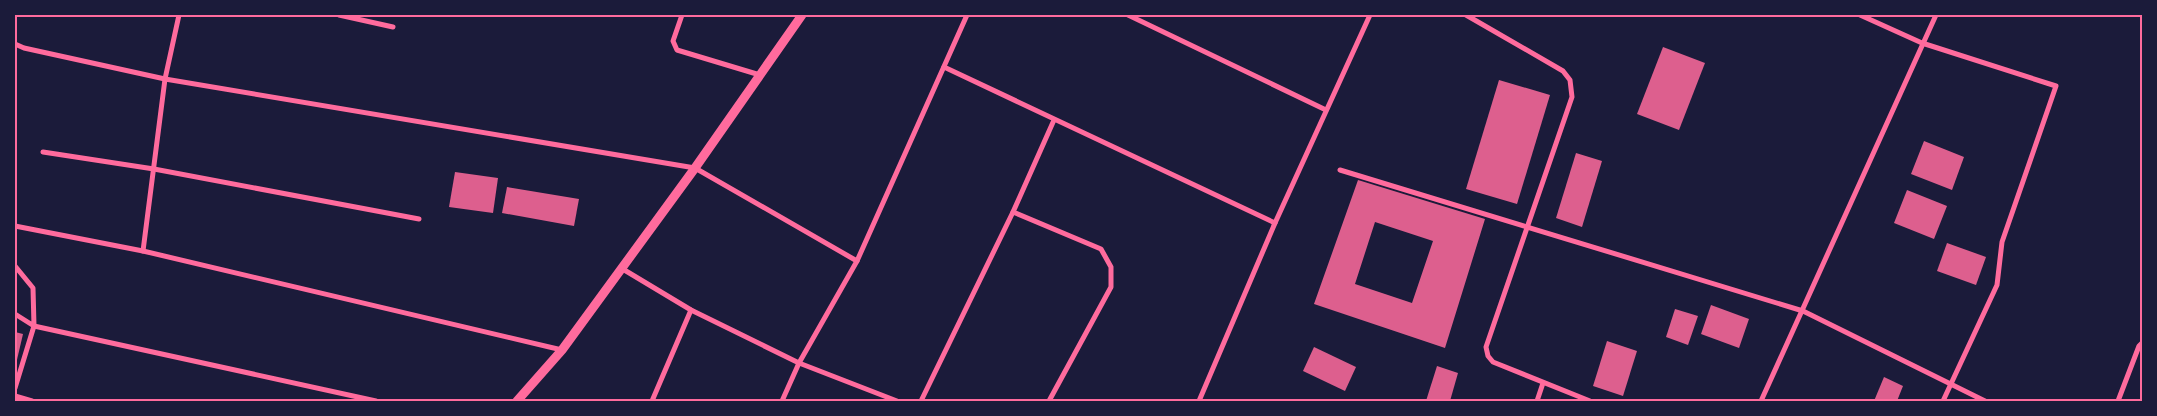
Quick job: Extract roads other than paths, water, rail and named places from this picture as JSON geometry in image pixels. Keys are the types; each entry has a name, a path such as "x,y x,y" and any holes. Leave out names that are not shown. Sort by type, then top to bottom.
{"street":[{"path":"143,251 165,79 179,15"},
{"path":"339,15 393,27"},
{"path":"682,15 673,40 677,50 760,75"},
{"path":"517,401 562,350 802,15"},
{"path":"782,401 799,362 857,261 967,15"},
{"path":"1128,15 1326,110"},
{"path":"1199,401 1275,223 1370,15"},
{"path":"1466,15 1563,71 1570,80 1572,97 1486,347 1488,356 1492,362 1590,401"},
{"path":"1860,15 1922,43 2056,86 2002,242 1997,285 1943,401"},
{"path":"1761,401 1936,15"},
{"path":"15,44 24,48 165,79 694,168 857,261"},
{"path":"944,67 1275,223"},
{"path":"921,401 1013,212 1054,120"},
{"path":"42,152 154,169 420,219"},
{"path":"1340,170 1803,311 1985,401"},
{"path":"1013,212 1102,249 1111,267 1111,287 1049,401"},
{"path":"15,226 143,251 562,350"},
{"path":"15,266 33,288 34,326 15,388"},
{"path":"621,268 691,310 799,362 897,401"},
{"path":"652,401 691,310"},
{"path":"15,314 34,326 376,401"},
{"path":"2118,401 2142,343"},
{"path":"1537,401 1544,383"},
{"path":"15,396 32,401"}]}
